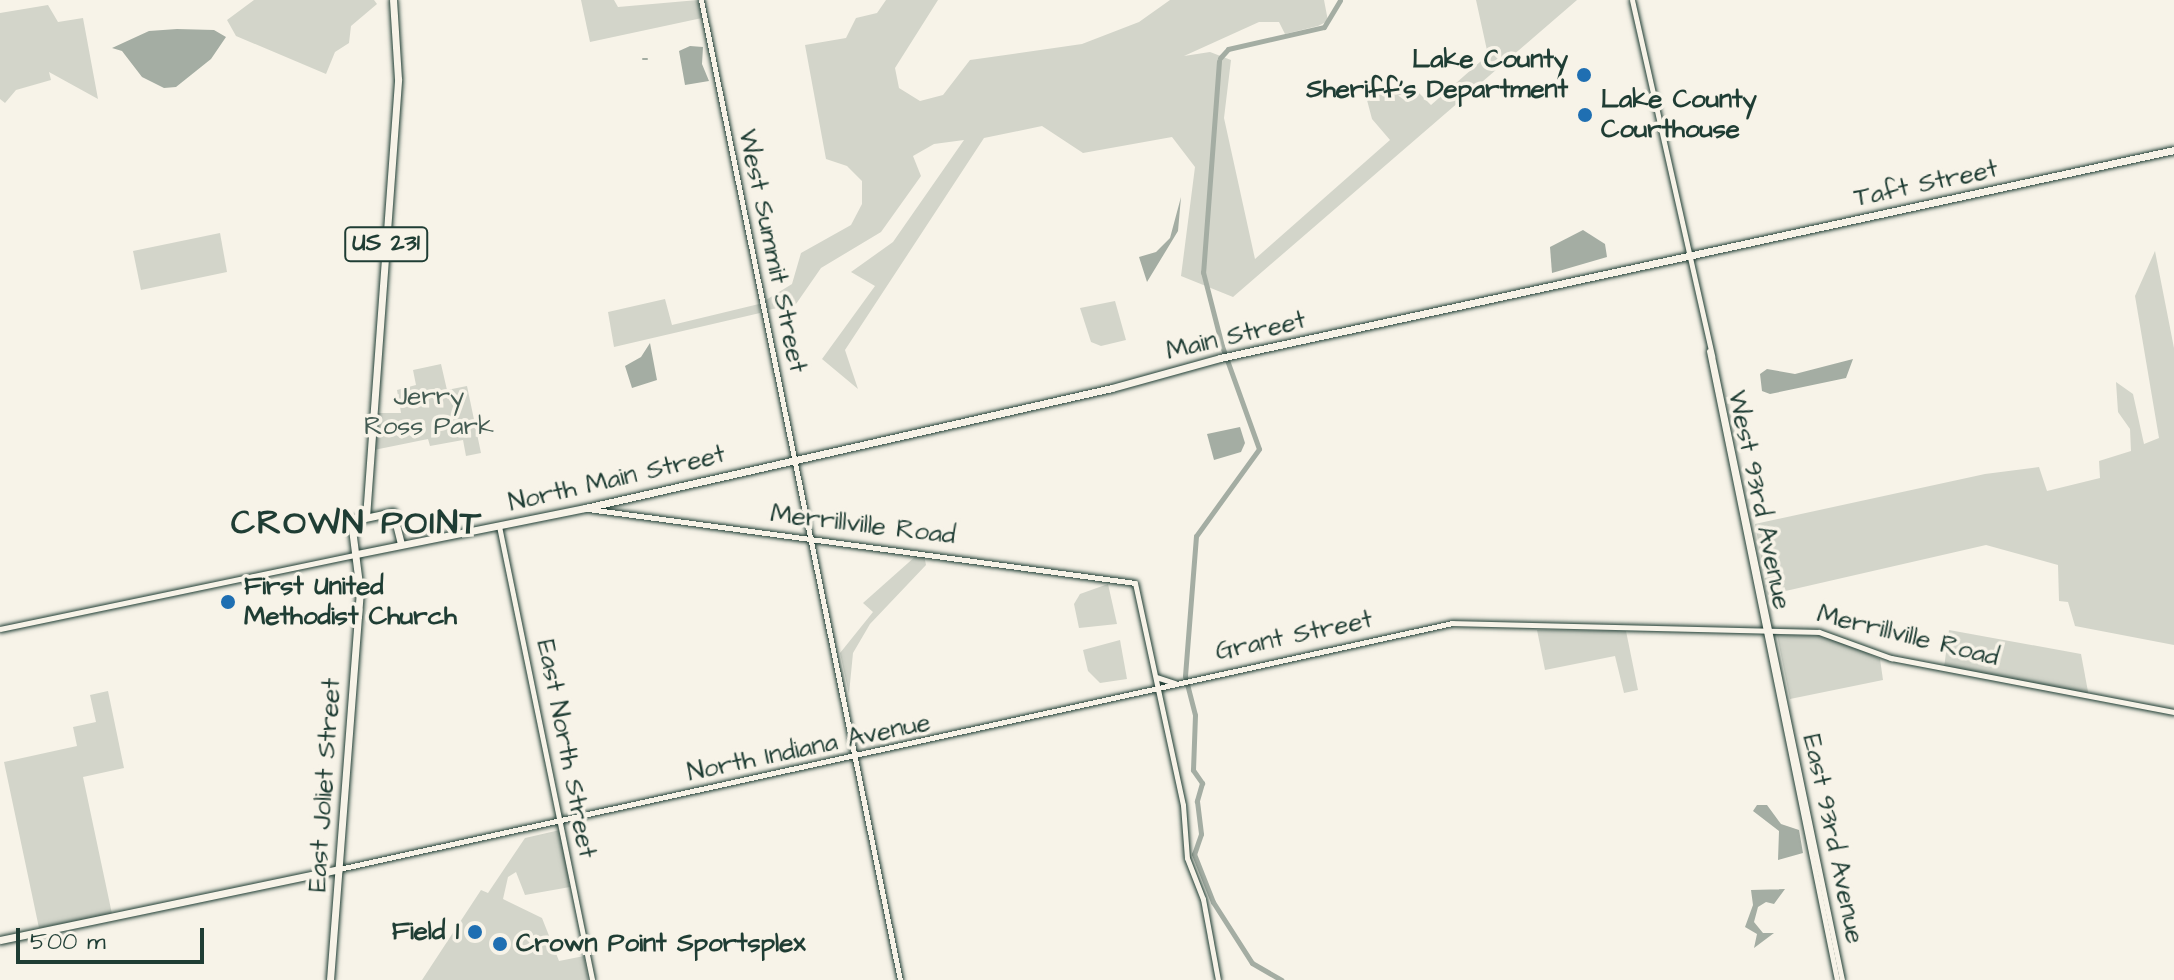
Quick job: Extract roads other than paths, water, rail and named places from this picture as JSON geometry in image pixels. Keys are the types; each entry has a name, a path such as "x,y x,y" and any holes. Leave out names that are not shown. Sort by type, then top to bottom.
{"main road":[{"name":"US 231","path":"366,517 398,79 393,0"},
{"name":"Taft Street","path":"1687,257 2174,150"},
{"name":"Main Street","path":"795,460 1112,388 1233,355 1687,257"},
{"name":"North Main Street","path":"357,554 585,508 795,460"},
{"path":"366,517 393,512 401,544"},
{"name":"East Joliet Street","path":"330,980 360,592 351,521 366,517"},
{"path":"0,940 339,869"}],"street":[{"name":"West Summit Street","path":"701,0 900,980"},
{"name":"West 93rd Avenue","path":"1633,1 1784,706"},
{"name":"Merrillville Road","path":"585,508 1135,583 1156,677"},
{"name":"East North Street","path":"499,526 592,980"},
{"path":"0,629 357,554"},
{"name":"Merrillville Road","path":"1439,626 1826,632 1891,658 2174,712"},
{"name":"Grant Street","path":"1159,692 1190,679 1439,626"},
{"path":"1179,682 1156,677 1183,805 1187,858 1203,899 1218,980"},
{"name":"North Indiana Avenue","path":"339,869 1159,692"},
{"name":"East 93rd Avenue","path":"1784,706 1840,980"}],"waterway":[{"path":"1220,58 1228,49 1324,27 1340,0"},
{"path":"1219,61 1203,272 1222,346 1259,449 1196,536 1185,676 1195,715 1193,770 1202,783 1197,801 1201,834 1194,854 1213,902 1252,963 1281,980"}],"place":[{"name":"Lake County Sheriff's Department","path":"1584,75"},
{"name":"Lake County Courthouse","path":"1585,115"},
{"name":"First United Methodist Church","path":"228,602"},
{"name":"Field 1","path":"475,932"},
{"name":"Crown Point Sportsplex","path":"500,944"}],"district":[{"name":"CROWN POINT","path":"357,524"}],"park label":[{"name":"Jerry Ross Park","path":"429,412"}]}
